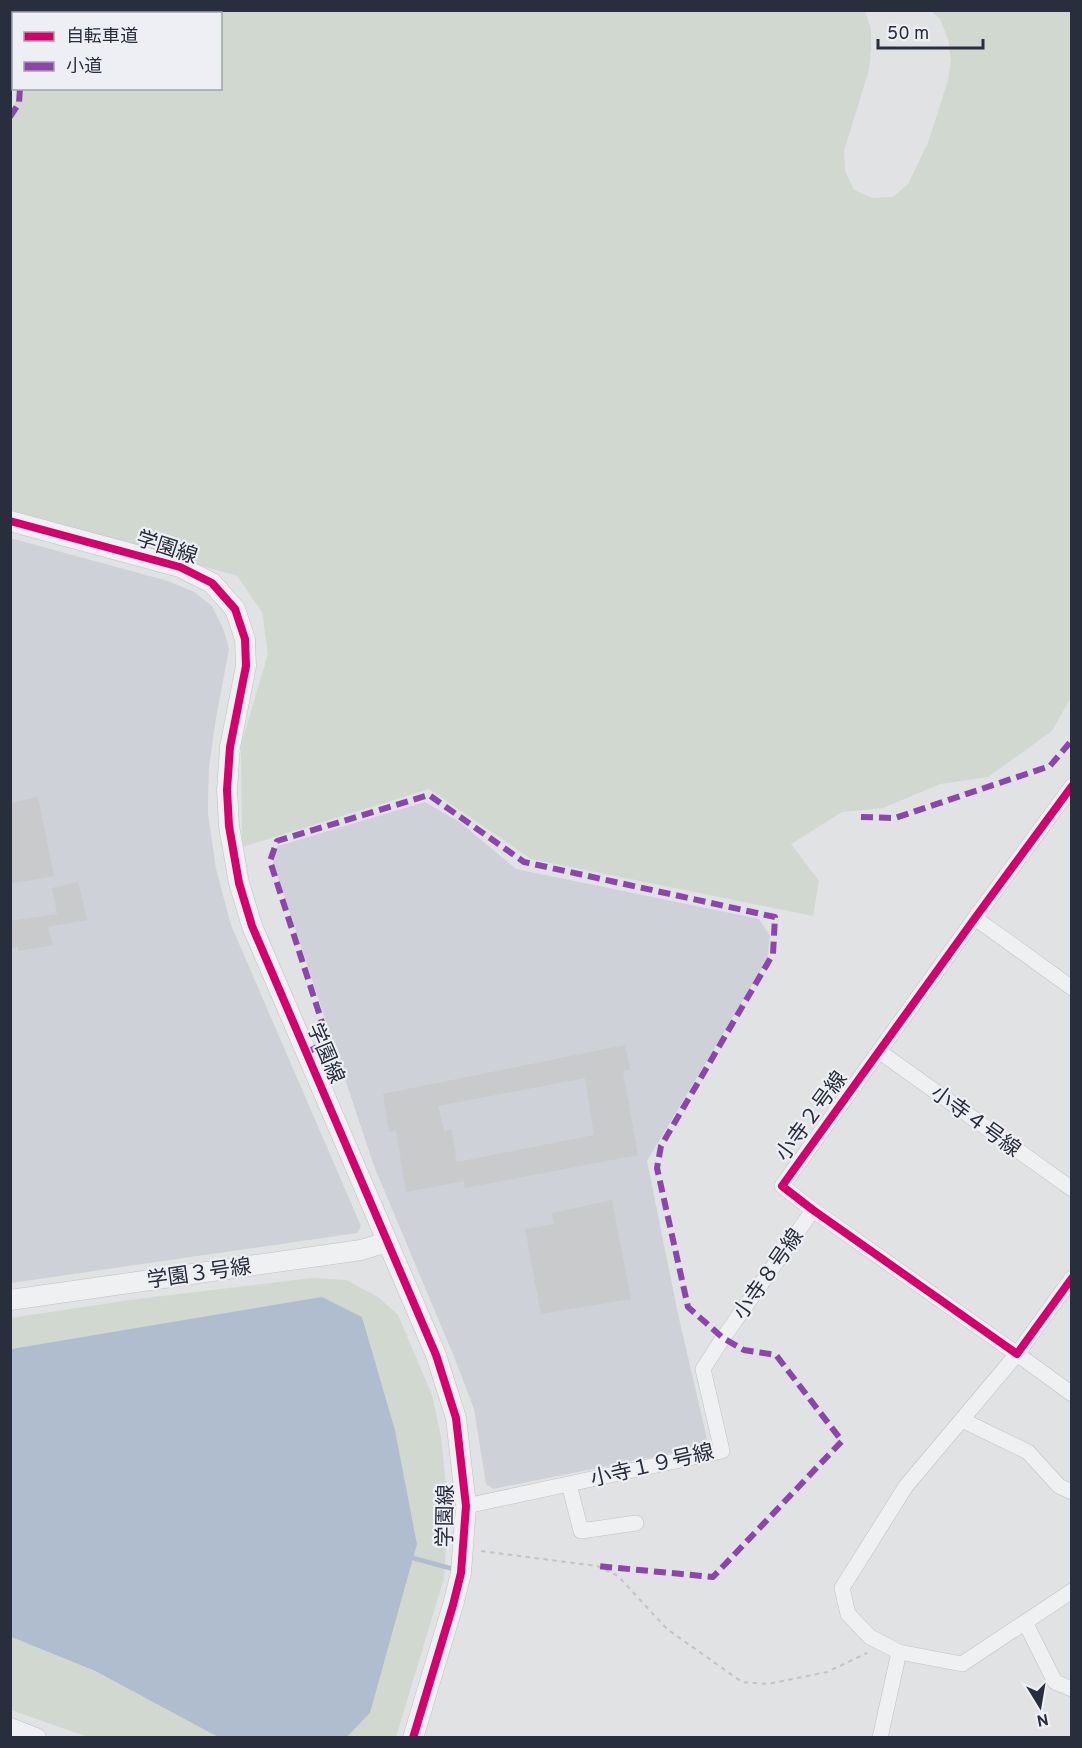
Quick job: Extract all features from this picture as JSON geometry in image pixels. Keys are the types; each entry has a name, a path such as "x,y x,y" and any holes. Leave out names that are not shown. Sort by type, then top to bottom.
{"street":[{"name":"学園線","path":"10,521 180,567 212,583 235,609 245,639 246,666 230,747 227,790 229,826 239,883 252,926 436,1355 456,1418 466,1506 461,1573 413,1737"},
{"name":"小寺２号線","path":"1071,786 782,1186 1071,1394"},
{"path":"975,918 1071,988"},
{"name":"小寺４号線","path":"880,1052 1071,1189"},
{"name":"小寺８号線","path":"723,1338 813,1210"},
{"name":"学園３号線","path":"10,1300 361,1250 387,1242"},
{"path":"1071,1278 1017,1354 906,1486 842,1588 848,1614 870,1637 899,1652 962,1664 1071,1591"},
{"name":"小寺１９号線","path":"466,1506 722,1451 703,1369 723,1338"},
{"path":"962,1420 1028,1452 1059,1486 1071,1492"},
{"path":"569,1484 581,1531 636,1523"},
{"path":"1025,1623 1055,1682 1071,1689"},
{"path":"880,1737 899,1652"},
{"path":"10,1728 36,1737"}],"path":[{"path":"463,1548 597,1566 618,1576 667,1629 742,1682 768,1684 827,1672 885,1645"}],"shaded area":[{"path":"865,11 871,29 869,70 844,151 845,171 854,190 872,198 893,197 908,184 928,143 948,80 951,60 948,39 940,19 931,11 1071,11 1071,697 1052,731 988,777 940,784 883,808 842,812 791,844 819,881 813,916 531,859 429,789 242,847 241,745 268,654 262,612 237,576 11,510 11,111 22,90 222,90 222,12 48,12"},
{"path":"10,538 168,581 194,592 212,606 223,628 229,649 209,767 208,799 216,869 231,925 361,1226 357,1233 11,1283"},
{"path":"425,802 461,823 516,869 759,919 770,936 767,960 647,1161 678,1314 707,1439 702,1447 493,1489 486,1484 474,1409 374,1166 271,856 278,846"},
{"path":"312,1278 346,1280 378,1297 398,1315 432,1395 441,1437 448,1505 444,1578 396,1737 347,1737 370,1713 417,1544 395,1430 362,1317 322,1298 11,1349 11,1318 130,1300"},
{"path":"10,1637 94,1671 218,1737 88,1737 11,1710"}],"water":[{"path":"322,1297 362,1317 395,1430 417,1544 370,1713 347,1737 218,1737 95,1671 11,1637 11,1349"}],"building":[{"path":"38,797 54,876 10,884 10,803"},
{"path":"78,882 87,920 48,927 53,945 18,951 18,947 10,948 10,921 57,914 52,888"},
{"path":"625,1045 630,1069 623,1071 638,1155 465,1188 464,1181 406,1192 396,1131 389,1132 383,1094","holes":["585,1078 594,1135 457,1162 451,1129 444,1131 438,1106"]},
{"path":"612,1200 631,1299 541,1314 525,1229 554,1224 552,1213"}],"waterway":[{"path":"413,1558 457,1570"}],"marked path":[{"path":"10,117 19,103 20,90"},
{"path":"861,817 895,818 1050,766 1072,740"},
{"path":"306,1053 328,1041 270,861 277,841 429,795 524,862 775,917 773,954 661,1146 657,1168 688,1307 723,1338 744,1350 776,1355 842,1441 713,1577 597,1566"}],"cycle path":[{"path":"10,521 180,567 212,583 235,609 245,639 246,666 230,747 227,790 229,826 239,883 252,926 436,1355 456,1418 466,1506 461,1573 413,1738"},
{"path":"1072,786 782,1186 1017,1354 1072,1278"}]}
